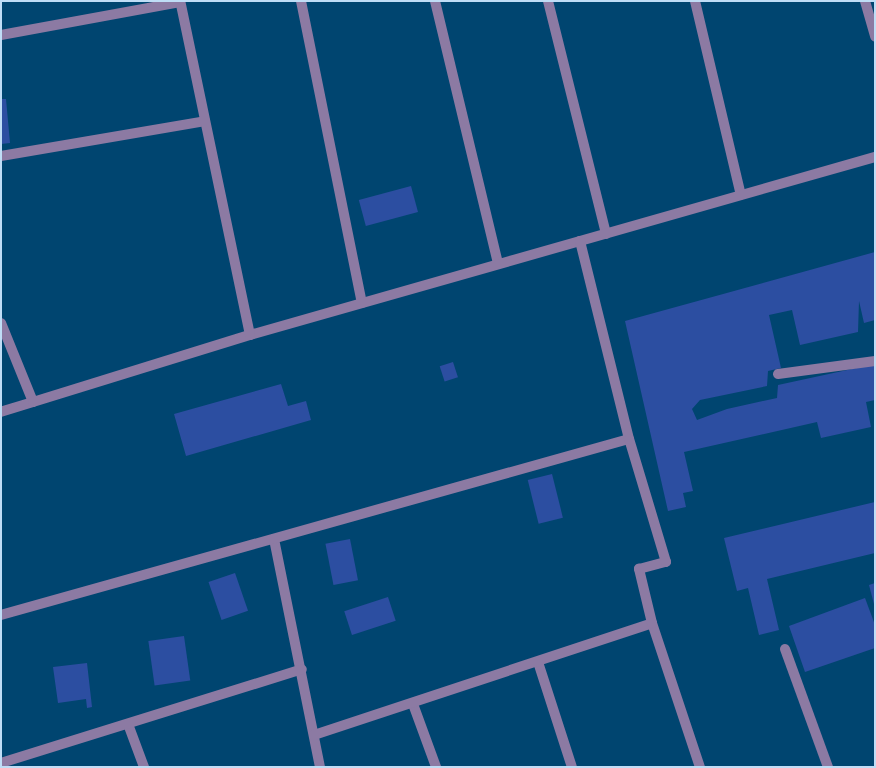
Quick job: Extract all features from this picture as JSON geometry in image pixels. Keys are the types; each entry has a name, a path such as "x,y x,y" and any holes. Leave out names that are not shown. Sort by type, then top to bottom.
{"street":[{"path":"1,35 180,1 250,335"},
{"path":"301,1 362,303"},
{"path":"435,1 498,264"},
{"path":"548,1 606,234"},
{"path":"695,1 741,195"},
{"path":"865,1 874,32"},
{"path":"1,156 205,120"},
{"path":"1,412 250,335 875,157"},
{"path":"580,241 629,439 666,562 639,569 652,623 700,767"},
{"path":"1,323 33,402"},
{"path":"778,374 875,361"},
{"path":"1,615 629,439"},
{"path":"274,539 302,669 320,767"},
{"path":"314,735 413,704 652,623"},
{"path":"785,649 828,767"},
{"path":"538,662 572,767"},
{"path":"1,763 302,669"},
{"path":"413,704 436,767"},
{"path":"128,724 144,767"}],"building":[{"path":"1,99 6,99 10,143 1,144"},
{"path":"411,186 418,212 366,226 359,200"},
{"path":"875,252 875,320 864,323 859,301 858,332 800,345 792,310 769,315 781,368 768,371 767,386 700,400 692,409 697,420 727,409 777,398 778,385 875,364 875,400 866,402 871,427 821,438 817,422 684,452 693,491 683,493 686,507 668,511 625,321"},
{"path":"453,362 458,377 445,382 440,366"},
{"path":"281,384 288,406 306,401 311,420 186,456 174,414"},
{"path":"552,474 563,518 539,524 528,480"},
{"path":"875,502 875,553 767,579 779,630 759,635 748,588 737,591 724,538"},
{"path":"350,539 358,580 333,585 325,544"},
{"path":"235,573 248,611 222,620 209,582"},
{"path":"875,583 875,604 874,604 869,585"},
{"path":"388,597 396,621 352,635 344,611"},
{"path":"865,598 875,625 875,648 805,672 789,626"},
{"path":"184,636 190,681 155,686 148,641"},
{"path":"87,663 92,707 87,708 86,699 58,703 53,667"}]}
